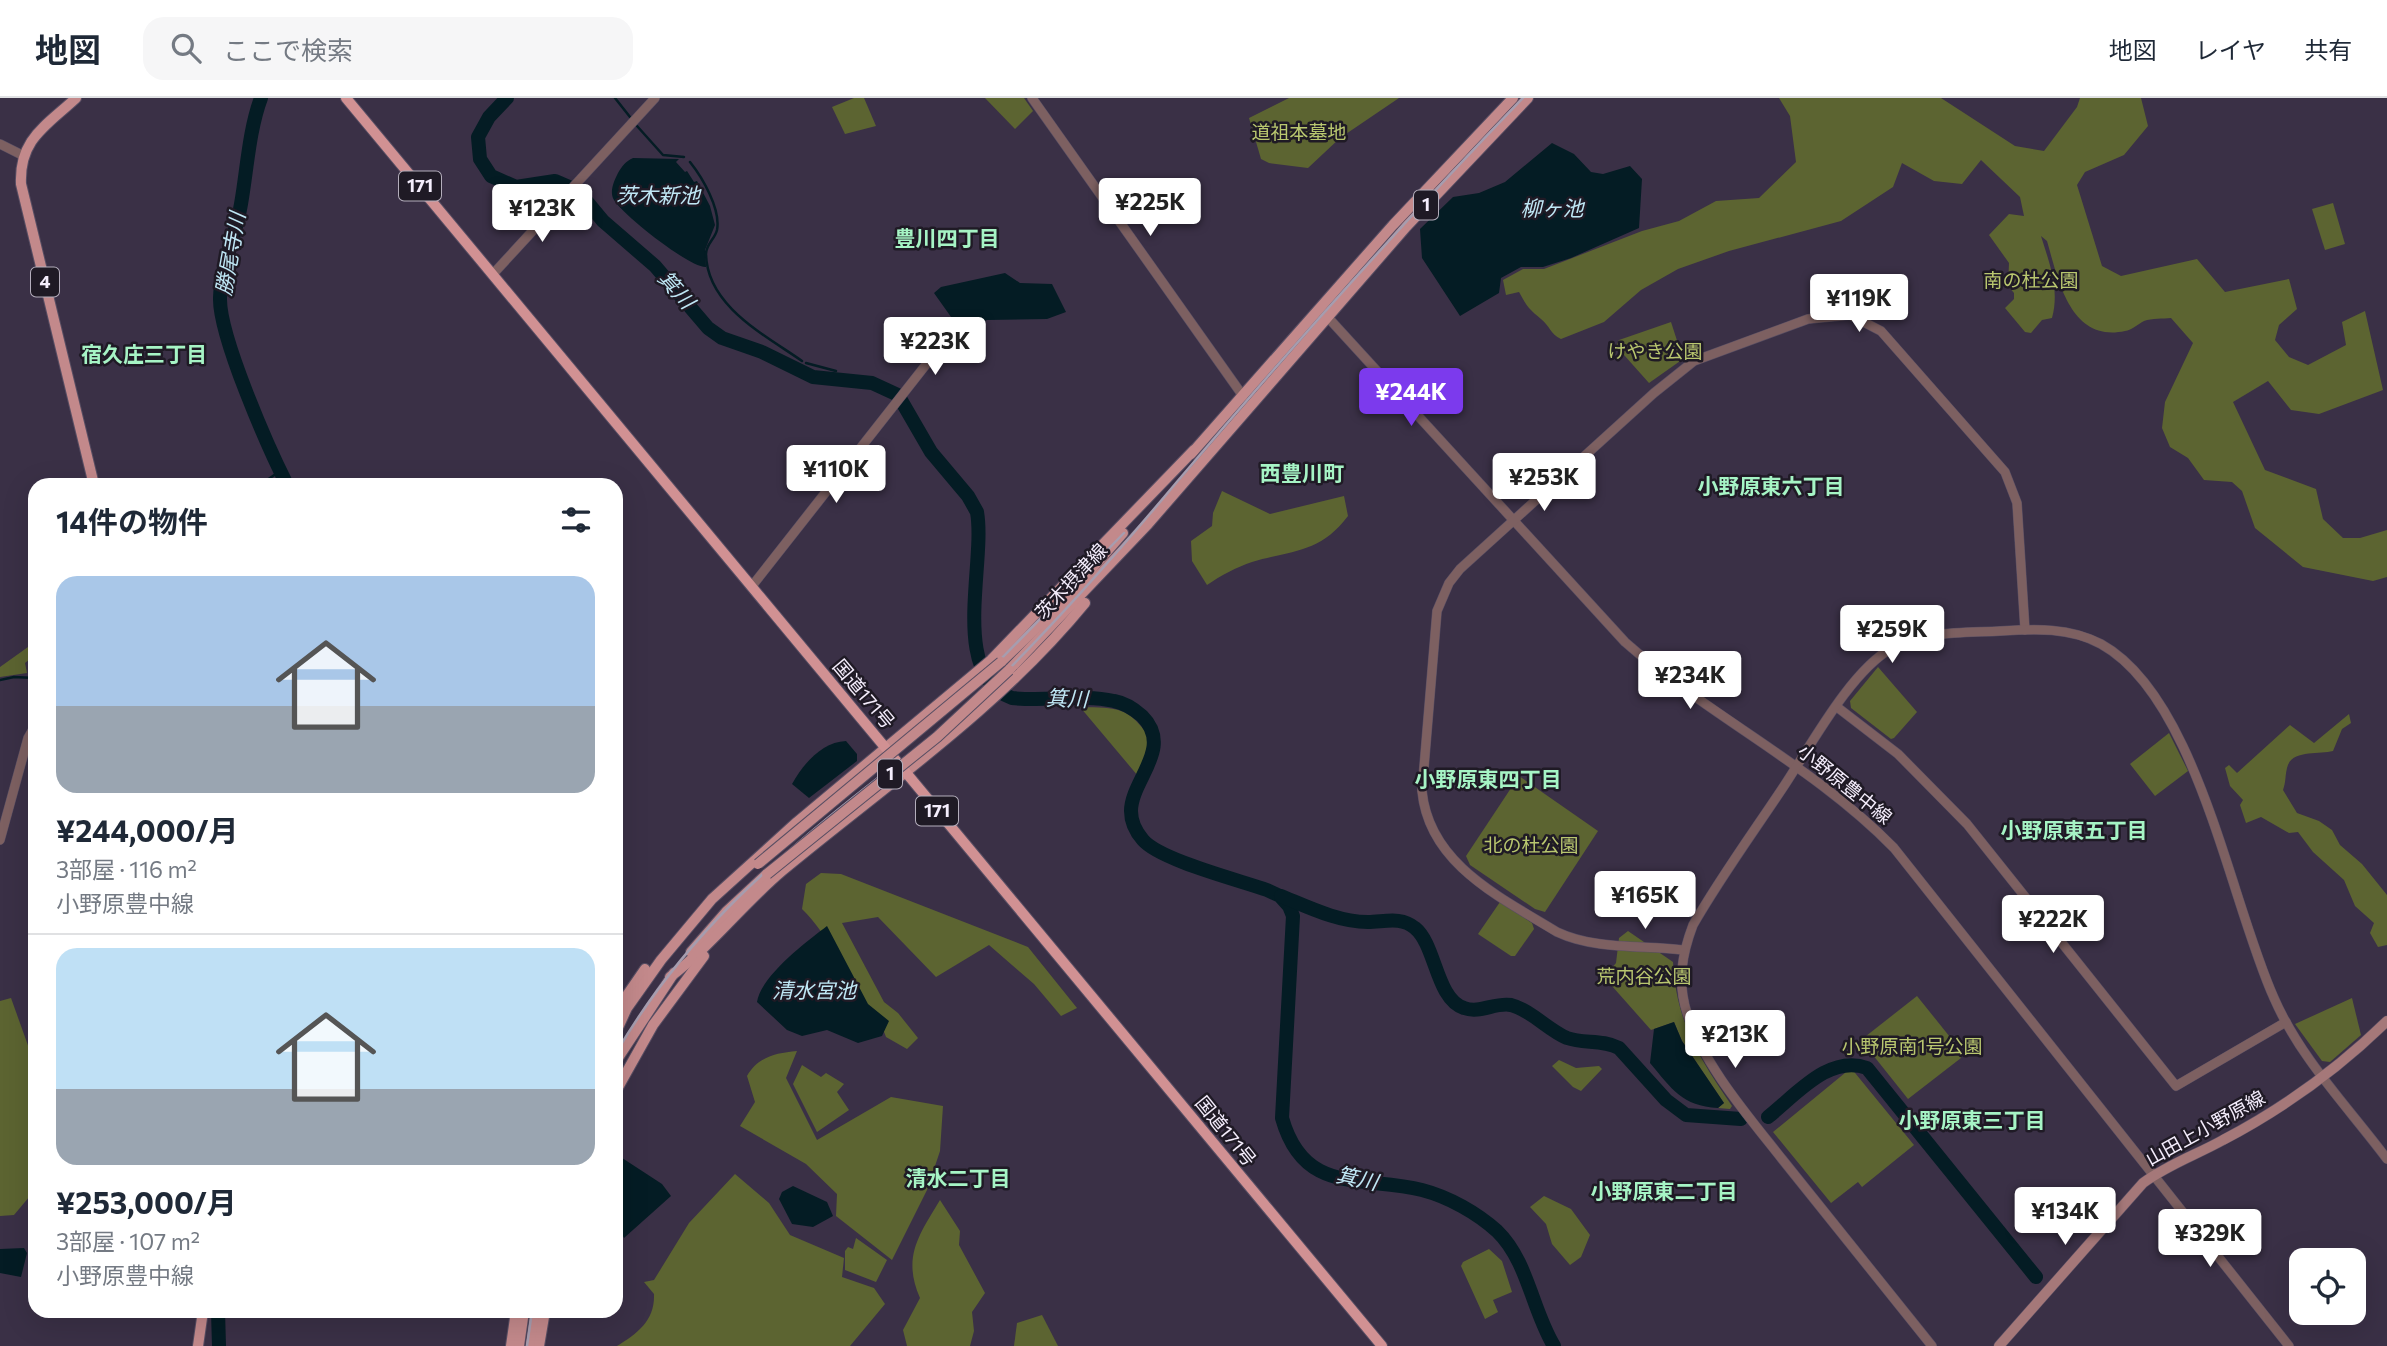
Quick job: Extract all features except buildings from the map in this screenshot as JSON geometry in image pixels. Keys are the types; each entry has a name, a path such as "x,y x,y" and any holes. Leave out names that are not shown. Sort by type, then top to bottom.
{"highway":[{"name":"国道171号","path":"346,98 1382,1346"}],"main road":[{"path":"22,155 37,134 76,98"},
{"name":"茨木摂津線","path":"623,1050 670,977 726,912 767,874 948,728 1009,670 1148,524 1324,312 1513,98"},
{"name":"茨木摂津線","path":"623,1027 681,944 758,864 1062,603 1243,396 1528,98"},
{"name":"4","path":"22,155 21,184 92,478"},
{"name":"1","path":"670,977 691,962 772,880 906,773 1010,685 1040,656 1148,524"},
{"name":"1","path":"623,1001 659,951 693,911 760,846 797,822 996,661"},
{"path":"623,1017 675,940 724,887 797,822"},
{"name":"1","path":"623,1079 653,1025 699,962 738,919 812,851 817,843"},
{"name":"山田上小野原線","path":"1999,1346 2124,1203 2155,1174 2224,1140 2325,1078 2387,1021"},
{"path":"198,1346 201,1318"},
{"path":"511,1346 515,1318"},
{"path":"519,1346 523,1318"},
{"path":"531,1346 535,1318"},
{"path":"539,1346 544,1318"}],"street":[{"path":"493,274 655,98"},
{"path":"1032,98 1243,396"},
{"path":"0,144 22,155"},
{"name":"小野原豊中線","path":"1324,312 1607,624 1644,659 1842,798 1894,848 2289,1346"},
{"path":"1683,950 1573,940 1464,870 1444,852 1424,812 1422,791 1437,611 1442,597 1460,569 1654,393 1693,361 1808,318 1850,315 1881,331 2005,472 2017,503 2025,629"},
{"path":"752,586 943,343"},
{"path":"1932,1346 1728,1086 1686,1012 1681,974 1683,950 1702,909 1837,707 1873,661 1905,642 1950,634 2054,629 2101,644 2125,661 2161,705 2187,751 2259,963 2286,1022 2387,1159"},
{"path":"1837,707 1898,754 1967,824 2176,1086 2286,1022"},
{"path":"0,841 28,738"}],"green space":[{"path":"854,98 864,98 876,126 845,134 832,107"},
{"path":"985,98 1024,98 1033,111 1015,129"},
{"name":"道祖本墓地","path":"1289,98 1399,98 1340,138 1308,168 1269,163 1261,159 1249,118"},
{"name":"南の杜公園","path":"1779,98 1941,98 2015,146 2044,151 2077,107 2080,98 2141,98 2148,126 2124,155 2085,172 2077,185 2102,266 2121,276 2197,259 2225,292 2289,279 2297,309 2279,325 2275,340 2289,357 2308,365 2346,345 2342,322 2365,311 2383,390 2319,414 2291,410 2268,381 2233,402 2265,470 2316,489 2323,519 2343,538 2360,538 2387,530 2387,577 2373,581 2303,567 2255,528 2242,491 2232,482 2204,480 2188,458 2170,447 2162,428 2165,402 2193,343 2171,318 2147,320 2125,331 2106,332 2091,327 2079,318 2070,305 2056,273 2047,241 2041,236 2052,276 2054,307 2052,318 2042,320 2031,333 2025,332 2005,308 2014,299 2014,293 2008,286 2009,263 1989,235 2009,214 2024,216 2020,197 1981,160 1962,184 1934,181 1902,163 1893,187 1841,221 1729,251 1678,269 1641,290 1604,322 1561,339 1526,305 1519,292 1506,295 1503,280 1523,269 1544,269 1642,231 1679,221 1716,201 1759,198 1796,162 1790,116"},
{"path":"2333,203 2345,244 2325,250 2312,209"},
{"name":"けやき公園","path":"1671,322 1683,359 1649,383 1616,346 1619,340"},
{"path":"1222,491 1270,514 1344,496 1348,516 1338,528 1316,544 1246,564 1207,585 1192,561 1191,541 1212,526 1213,513"},
{"path":"28,647 28,661 25,663 27,673 0,677 0,667"},
{"path":"1878,667 1917,712 1891,739 1851,708 1850,701"},
{"path":"1080,707 1121,711 1143,729 1151,740 1138,776"},
{"path":"2349,714 2351,723 2342,729 2333,751 2300,755 2290,762 2283,790 2297,813 2319,821 2332,830 2340,845 2362,864 2387,895 2387,945 2378,947 2370,933 2374,923 2355,906 2344,880 2313,852 2298,832 2289,833 2261,817 2246,823 2240,805 2243,800 2230,786 2225,768 2229,765 2237,773 2290,725 2314,743"},
{"path":"2169,733 2188,771 2155,796 2130,764"},
{"name":"北の杜公園","path":"1519,776 1598,831 1545,912 1535,909 1470,865 1466,856"},
{"path":"821,873 841,874 1028,947 1077,1008 1061,1016 1034,984 989,945 936,977 878,917 842,923 884,1002 898,1013 918,1038 907,1049 886,1037 828,941 802,909 806,884"},
{"path":"1500,902 1532,923 1534,929 1515,956 1478,934"},
{"name":"荒内谷公園","path":"1628,931 1673,962 1684,1021 1709,1072 1732,1106 1730,1109 1718,1108 1724,1103 1682,1041 1674,1022 1651,1030 1604,977 1616,963 1619,938"},
{"name":"小野原南1号公園","path":"1917,996 1962,1052 1961,1058 1908,1099 1861,1040"},
{"path":"11,998 28,1045 28,1198 14,1215 0,1216 0,1001"},
{"path":"2352,998 2361,1035 2330,1062 2322,1061 2295,1024"},
{"path":"797,1051 786,1078 817,1140 891,1097 943,1106 940,1151 927,1190 892,1260 836,1216 837,1194 806,1164 740,1126 755,1102 747,1076 751,1070 768,1057"},
{"path":"1559,1060 1576,1068 1599,1066 1602,1069 1581,1091 1573,1087 1552,1066"},
{"path":"802,1065 821,1077 826,1073 844,1084 837,1092 849,1110 817,1132 793,1084"},
{"path":"1851,1068 1914,1145 1862,1187 1858,1182 1831,1203 1773,1132"},
{"path":"735,1174 769,1203 790,1235 844,1258 842,1277 874,1288 885,1304 850,1346 617,1346 644,1325 652,1311 654,1294 644,1282 654,1280 689,1223"},
{"path":"1544,1196 1571,1209 1590,1235 1581,1257 1570,1265 1552,1244 1546,1224 1530,1207"},
{"path":"940,1200 960,1231 959,1245 985,1293 972,1312 974,1331 970,1346 907,1346 903,1330 920,1298 913,1270 915,1247"},
{"path":"856,1238 887,1260 876,1282 845,1270 845,1251 848,1247 853,1249"},
{"path":"1489,1249 1502,1261 1512,1292 1493,1300 1498,1312 1485,1319 1461,1266 1463,1262"},
{"path":"1042,1315 1058,1346 1014,1346 1017,1323"}],"water":[{"name":"柳ヶ池","path":"1552,143 1574,154 1591,172 1603,174 1630,166 1642,179 1639,228 1571,258 1543,267 1521,267 1501,278 1499,293 1460,316 1422,258 1420,229 1453,197 1479,193 1505,182"},
{"name":"茨木新池","path":"633,158 679,159 676,162 687,171 694,182 697,181 710,206 715,225 705,250 706,267 686,259 658,240 614,200 612,190 616,176 624,164"},
{"path":"1005,273 1020,283 1052,284 1066,312 1047,319 987,320 978,324 966,338 934,293 941,287"},
{"path":"846,741 857,754 857,761 809,798 792,784 814,755 829,745"},
{"name":"清水宮池","path":"827,926 868,1004 889,1021 882,1036 858,1043 827,1030 802,1036 787,1030 757,1002 760,992 775,971"},
{"path":"1674,1022 1682,1041 1724,1103 1718,1108 1686,1100 1650,1063 1654,1029"},
{"path":"623,1159 662,1184 671,1196 624,1238"},
{"path":"793,1186 827,1202 833,1216 813,1227 792,1224 779,1199 782,1192"},
{"path":"24,1248 27,1253 21,1277 0,1273 0,1249"}],"waterway":[{"name":"勝尾寺川","path":"261,98 220,298 227,338 236,364 284,478"},
{"name":"箕川","path":"507,98 489,117 478,137 480,159 491,176 516,187 555,181 578,191 603,221 655,266 708,328 722,338 762,352 813,377 872,383 898,395 931,452 968,496 977,512 979,534 974,616 976,643 981,667 993,686 1012,698 1101,699 1122,703 1136,711 1151,728 1154,740 1153,752 1137,788 1131,811 1140,837 1166,855 1267,890 1280,896 1289,906 1293,916 1282,1118 1292,1143 1305,1160 1320,1171 1338,1178 1432,1193 1462,1206 1489,1224 1516,1257 1554,1346"},
{"path":"615,98 630,117"},
{"path":"637,126 663,155 684,157"},
{"path":"690,162 705,185 716,213 717,230 706,254 716,289 740,317 802,361"},
{"path":"806,363 836,371"},
{"name":"箕川","path":"841,375 841,380"},
{"path":"270,478 280,471"},
{"path":"0,680 28,678"},
{"path":"1281,896 1346,919 1368,922 1392,920 1410,924 1428,946 1447,994 1455,1003 1470,1009 1511,1005 1526,1011 1567,1038 1613,1045 1619,1048 1666,1100 1686,1115 1741,1119"},
{"path":"1768,1117 1826,1072 1853,1065 1867,1068 2036,1277"},
{"name":"勝尾寺川","path":"218,1318 219,1346"}],"railway":[{"path":"623,1042 669,975 729,906 796,844 968,708 1044,632 1111,559 1346,288 1523,98"},
{"path":"958,703 1124,533"},
{"path":"527,1346 531,1318"}],"district":[{"name":"豊川四丁目","path":"947,239"},
{"name":"宿久庄三丁目","path":"144,355"},
{"name":"西豊川町","path":"1302,474"},
{"name":"小野原東六丁目","path":"1771,487"},
{"name":"小野原東四丁目","path":"1488,780"},
{"name":"小野原東五丁目","path":"2074,831"},
{"name":"小野原東三丁目","path":"1972,1121"},
{"name":"清水二丁目","path":"958,1179"},
{"name":"小野原東二丁目","path":"1664,1192"}]}
